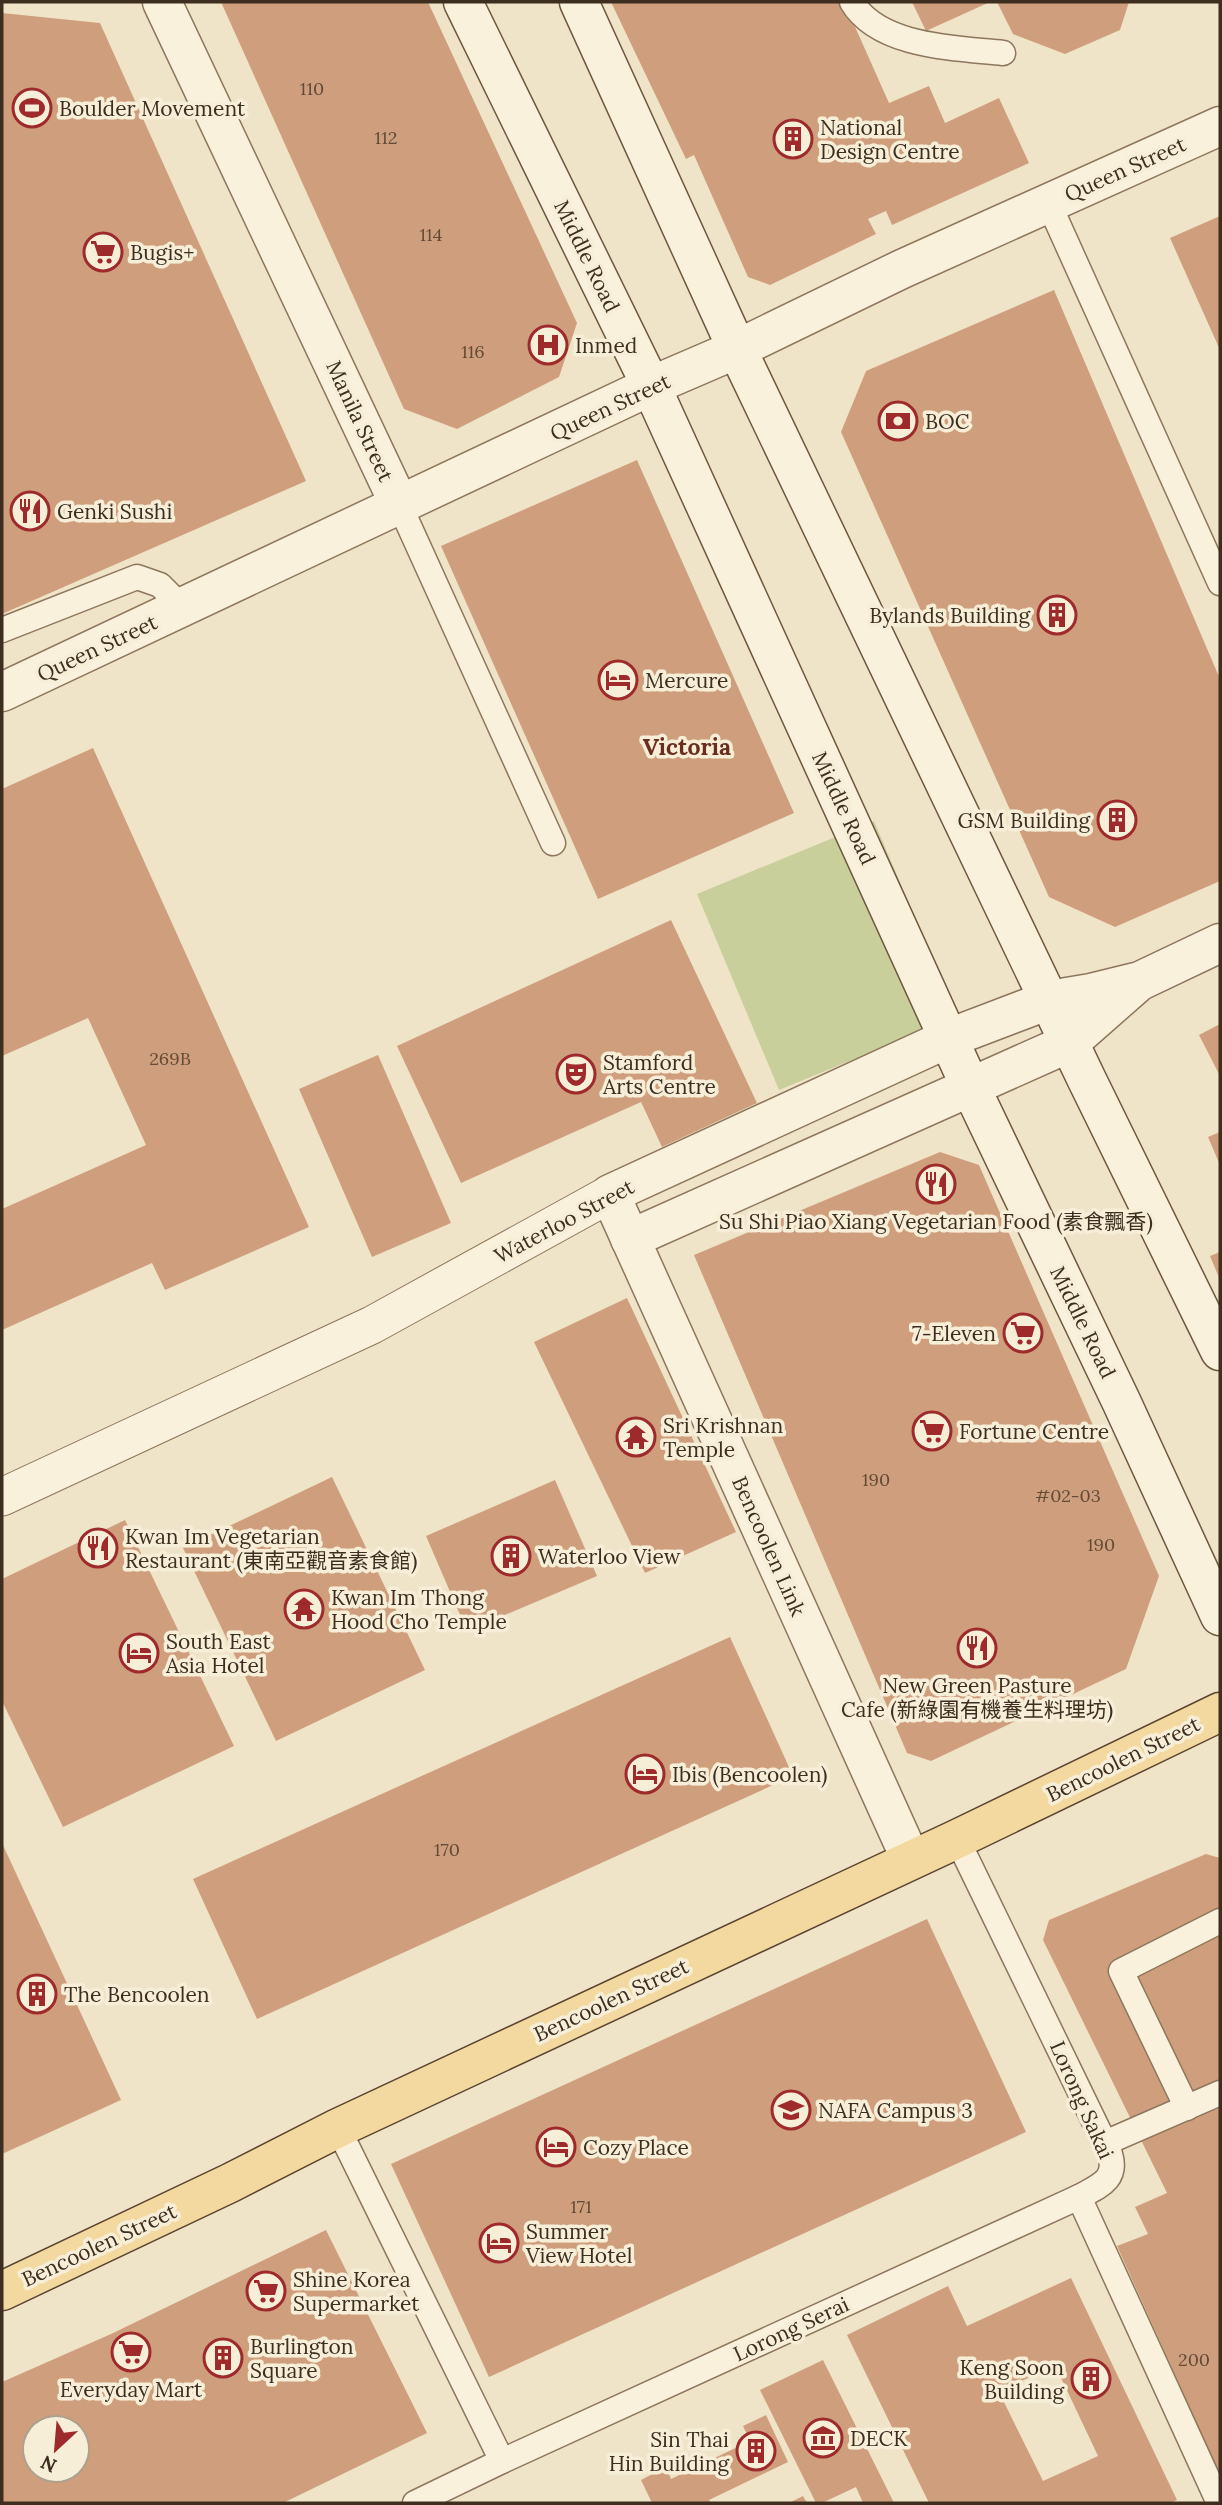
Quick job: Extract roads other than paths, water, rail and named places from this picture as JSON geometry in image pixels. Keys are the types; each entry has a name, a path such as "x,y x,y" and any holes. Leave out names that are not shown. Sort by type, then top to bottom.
{"main road":[{"name":"Bencoolen Street","path":"2,2291 230,2183 338,2128 957,1839 1220,1712"}],"street":[{"name":"Manila Street","path":"162,2 400,506"},
{"name":"Middle Road","path":"463,2 651,386 970,1086 1121,1401 1220,1616"},
{"path":"579,2 737,349 1069,1043 1220,1351"},
{"name":"Queen Street","path":"2,692 651,386 737,349 902,269 1220,126"},
{"name":"Waterloo Street","path":"2,1497 372,1325 610,1194 949,1038 1049,1000 1140,981 1220,943"},
{"name":"Waterloo Street","path":"630,1239 1069,1043 1140,981"},
{"name":"Bencoolen Link","path":"610,1194 911,1860"}],"lane":[{"path":"852,2 859,14 881,29 926,45 1003,53"},
{"path":"1049,204 1220,583"},
{"name":"Manila Street","path":"400,506 552,843"},
{"path":"2,630 137,577 160,585 183,608"},
{"name":"Lorong Sakai","path":"957,1839 1113,2163 1107,2182 1079,2197"},
{"path":"1188,2108 1121,1971 1220,1922"},
{"path":"1105,2144 1220,2093"},
{"path":"338,2128 502,2461"},
{"path":"1079,2197 1219,2503"},
{"name":"Lorong Serai","path":"415,2503 1079,2197"}],"place":[{"name":"Boulder Movement","path":"32,108"},
{"name":"National Design Centre","path":"793,139"},
{"name":"Bugis+","path":"103,252"},
{"name":"Inmed","path":"548,345"},
{"name":"BOC","path":"898,421"},
{"name":"Genki Sushi","path":"30,511"},
{"name":"Bylands Building","path":"1057,615"},
{"name":"Mercure","path":"618,680"},
{"name":"GSM Building","path":"1117,820"},
{"name":"Stamford Arts Centre","path":"576,1074"},
{"name":"Su Shi Piao Xiang Vegetarian Food (素食飄香)","path":"936,1184"},
{"name":"7-Eleven","path":"1023,1333"},
{"name":"Fortune Centre","path":"932,1431"},
{"name":"Sri Krishnan Temple","path":"636,1437"},
{"name":"Kwan Im Vegetarian Restaurant (東南亞觀音素食館)","path":"98,1548"},
{"name":"Waterloo View","path":"511,1556"},
{"name":"Kwan Im Thong Hood Cho Temple","path":"304,1609"},
{"name":"New Green Pasture Cafe (新綠園有機養生料理坊)","path":"977,1648"},
{"name":"South East Asia Hotel","path":"139,1653"},
{"name":"Ibis (Bencoolen)","path":"645,1774"},
{"name":"The Bencoolen","path":"37,1994"},
{"name":"NAFA Campus 3","path":"791,2110"},
{"name":"Cozy Place","path":"556,2147"},
{"name":"Summer View Hotel","path":"499,2243"},
{"name":"Shine Korea Supermarket","path":"266,2291"},
{"name":"Everyday Mart","path":"131,2352"},
{"name":"Burlington Square","path":"223,2358"},
{"name":"Keng Soon Building","path":"1091,2379"},
{"name":"DECK","path":"823,2438"},
{"name":"Sin Thai Hin Building","path":"756,2451"}],"district":[{"name":"Victoria","path":"687,746"}]}
